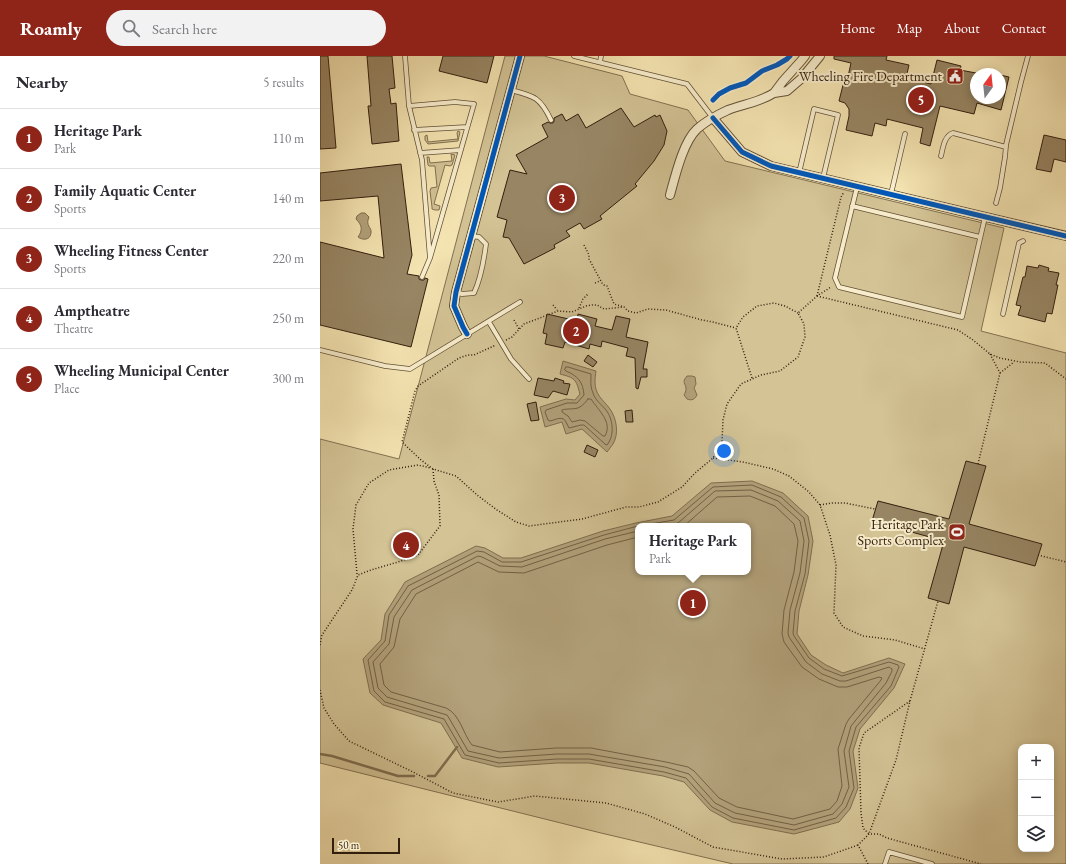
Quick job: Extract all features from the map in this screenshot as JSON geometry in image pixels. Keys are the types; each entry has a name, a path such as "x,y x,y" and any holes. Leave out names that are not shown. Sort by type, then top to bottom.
{"street":[{"path":"467,334 454,306 456,292 520,56"},
{"path":"670,195 685,147 696,130 728,110 766,99 774,93 805,56"},
{"path":"774,93 787,91 802,78 820,56"},
{"path":"713,118 742,152 771,166 1066,236"}],"lane":[{"path":"405,56 409,106 422,160 430,258"},
{"path":"574,56 688,84 713,118"},
{"path":"600,62 601,56"},
{"path":"996,203 1000,188 1006,147 1028,56"},
{"path":"510,90 528,94 538,100 546,108 551,120"},
{"path":"409,106 455,102 474,104 430,258 422,277"},
{"path":"799,173 814,109 838,115 823,179"},
{"path":"414,130 467,127"},
{"path":"941,156 946,138 949,134 953,133 1006,147"},
{"path":"891,195 905,134"},
{"path":"420,152 461,150"},
{"path":"856,187 835,278 839,287 962,317 985,217"},
{"path":"852,206 980,238"},
{"path":"456,292 462,294 474,293 483,262 486,244 479,237 470,236"},
{"path":"1003,314 1019,243 1023,241"},
{"path":"320,350 385,366 410,369 520,302"},
{"path":"489,322 511,358 529,379"},
{"path":"885,864 889,852 932,864"}],"path":[{"path":"817,296 841,197 844,191"},
{"path":"584,245 589,254 589,259 606,286 614,304 636,313 648,309 666,310 736,328"},
{"path":"595,283 601,280"},
{"path":"798,313 817,296 837,283"},
{"path":"579,309 583,299 588,294"},
{"path":"817,296 958,330 990,354 1000,358 1020,362 1045,363 1066,379"},
{"path":"320,645 322,635 352,590 358,575 353,529 356,505 369,484 389,470 418,465 456,476 477,495 497,510 516,522 529,526 582,519 626,507 639,507 658,502 682,487 713,458 722,441 723,420 727,404 741,384 761,375 780,371 798,357 805,337 804,324 798,313 785,306 774,303 757,306 743,317 736,328 752,379"},
{"path":"553,305 558,311"},
{"path":"358,575 418,555 440,526 439,495 434,481 433,469 402,442 415,391 418,386 459,358 474,355 502,343 512,337 524,324 558,311 572,312 592,305 597,305 604,309 624,308"},
{"path":"514,320 519,330"},
{"path":"990,354 1000,373"},
{"path":"978,464 1000,373 1015,361"},
{"path":"713,458 743,462 773,469 789,476 809,492 820,505 830,535 836,565 834,613 843,627 862,636 895,640 925,649"},
{"path":"820,505 846,503 875,509"},
{"path":"1038,555 1066,562"},
{"path":"320,690 324,708 334,724 349,741 453,793 498,802 535,796 606,803 645,814 675,827 714,847 782,859 824,857 858,845 870,834 896,760 910,701 938,601"},
{"path":"910,701 864,733 862,738 859,748 861,813 863,828 870,834 879,834 886,838 981,864"},
{"path":"858,845 868,864"}],"shaded area":[{"path":"505,56 544,56 622,76 630,94 688,110 725,161 1004,228 981,331 1066,353 1066,864 733,864 601,833 320,763 320,439 399,459"},
{"path":"458,131 460,132 458,141 428,144 425,140 425,136 427,135 428,142 458,139"},
{"path":"451,154 455,155 452,165 445,165 434,204 440,206 439,210 435,210 432,209 430,191 431,188 437,187 435,166 428,165 427,157 429,157 430,163 452,161"}],"water":[{"path":"361,213 365,213 369,217 368,224 371,229 371,233 368,239 358,237 361,232 361,228 360,223 356,219"},
{"path":"563,361 596,371 595,384 597,392 612,413 616,422 617,431 615,440 607,452 582,429 566,434 562,422 545,427 540,407 566,399 575,400 580,394 576,382 572,378 560,374"},
{"path":"687,376 695,377 696,384 694,388 697,395 692,400 687,399 684,395 686,387 684,382"},
{"path":"752,481 783,493 808,516 813,541 808,575 799,611 797,634 811,655 826,665 843,673 889,658 905,664 894,688 860,729 853,751 858,788 850,809 839,822 794,834 732,822 710,810 684,782 663,776 589,763 557,763 498,767 462,758 441,723 383,705 370,693 363,659 381,640 385,614 405,582 476,546 485,548 503,558 521,558 603,531 635,523 635,575 751,575 751,523 636,523 672,516 711,483"}],"building":[{"path":"320,56 328,56 336,148 320,149"},
{"path":"367,56 392,56 395,88 389,89 391,104 396,103 399,141 372,144 368,106 371,106"},
{"path":"443,56 494,56 487,83 439,71"},
{"path":"834,56 887,56 886,60 909,65 906,78 931,84 937,60 961,66 960,70 970,72 970,104 977,104 974,114 940,106 930,146 920,143 923,128 887,119 886,126 875,123 872,136 846,130 849,109 845,103 839,101 844,81 847,81 851,63 834,59"},
{"path":"1006,76 1009,77 1006,89"},
{"path":"980,104 1002,104 1001,110"},
{"path":"621,108 634,127 655,115 656,117 660,115 667,131 664,145 654,161 635,184 637,186 600,216 602,219 584,229 580,223 566,231 570,236 554,245 555,248 524,264 509,238 503,237 507,220 497,217 510,170 527,174 516,155 548,137 542,125 548,122 553,123 554,118 562,114 566,121 578,114 586,128"},
{"path":"1044,135 1066,140 1066,162 1054,159 1051,172 1036,169"},
{"path":"401,164 412,255 407,274 419,276 419,279 421,280 424,280 425,278 428,279 411,347 320,325 320,242 384,258 378,196 320,201 320,173"},
{"path":"1039,265 1049,268 1048,271 1059,273 1052,314 1047,313 1045,322 1018,315 1021,306 1016,305 1027,266 1038,268"},
{"path":"547,314 577,321 578,314 597,319 595,326 612,330 616,316 630,319 626,337 648,342 643,369 647,369 647,377 641,377 638,389 636,388 635,358 626,356 628,348 602,341 601,347 590,344 589,349 565,342 563,348 545,344 547,334 543,333"},
{"path":"588,355 597,362 593,367 584,361"},
{"path":"538,378 554,381 555,378 564,381 563,383 570,384 567,395 553,391 548,398 534,395"},
{"path":"536,402 539,420 531,421 527,404"},
{"path":"632,410 633,422 626,422 625,411"},
{"path":"587,445 598,450 595,457 584,452"},
{"name":"Heritage Park Sports Complex","path":"966,461 986,466 969,524 1042,544 1035,566 964,547 949,604 928,598 944,541 872,521 878,501 949,519"}],"waterway":[{"path":"428,776 435,776 457,747"},
{"path":"320,754 332,756 398,776 414,776"}],"cycle path":[{"path":"467,334 454,306 456,292 520,56"},
{"path":"713,100 719,94 730,88 746,83 762,71 777,65 790,56"},
{"path":"713,118 742,152 771,166 1066,236"}],"place":[{"name":"Wheeling Fire Department","path":"955,76"},
{"name":"Wheeling Municipal Center","path":"921,100"},
{"name":"Wheeling Fitness Center","path":"562,198"},
{"name":"Family Aquatic Center","path":"576,331"},
{"name":"Heritage Park Sports Complex","path":"957,532"},
{"name":"Amptheatre","path":"406,545"},
{"name":"Heritage Park","path":"693,603"}]}
